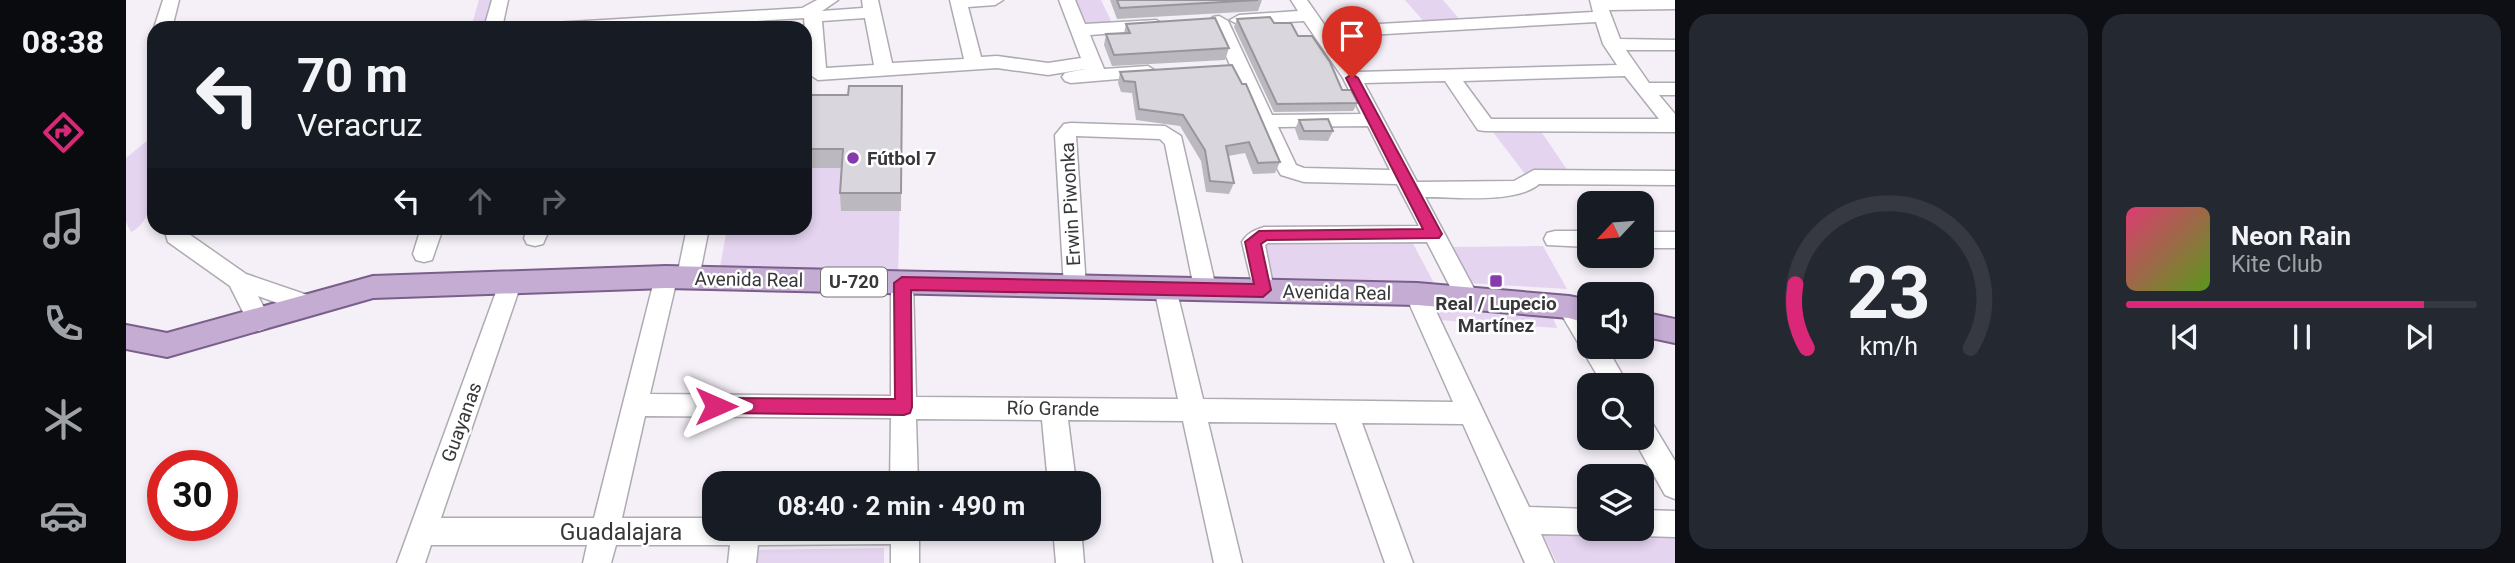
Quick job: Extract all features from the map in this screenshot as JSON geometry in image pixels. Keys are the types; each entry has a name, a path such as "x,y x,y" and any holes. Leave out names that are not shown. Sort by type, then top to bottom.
{"main road":[{"name":"Avenida Real","path":"126,337 167,345 373,287 511,281 677,278 1417,293 1466,296 1577,310"},
{"path":"1654,327 1675,331"}],"street":[{"path":"165,21 171,0"},
{"path":"495,21 500,0"},
{"path":"659,21 660,0"},
{"path":"812,14 830,0"},
{"path":"974,64 958,1 995,0"},
{"path":"1067,0 1095,69"},
{"path":"1567,0 1596,10 1628,70 1675,126"},
{"path":"1321,32 1675,4"},
{"path":"709,21 738,8 812,14 871,6 884,70"},
{"path":"1466,296 1434,234 1407,183 1352,78 1304,8 1213,21 1242,66 1288,170 1295,174 1407,183 1514,188 1522,187 1534,177 1675,178"},
{"path":"812,14 814,66 884,70 1009,63 1048,69 1163,71"},
{"path":"1079,30 1168,24"},
{"path":"1611,41 1675,45"},
{"path":"1216,68 1242,66"},
{"path":"1064,77 1095,69"},
{"path":"1352,78 1628,70"},
{"path":"1449,74 1485,125 1675,126"},
{"path":"1644,89 1675,89"},
{"path":"1266,121 1374,120"},
{"name":"Erwin Piwonka","path":"1075,287 1065,135 1070,129 1165,133 1171,136 1205,288"},
{"path":"1263,290 1253,242 1264,235 1434,234"},
{"path":"176,235 238,280 308,305"},
{"path":"424,254 430,235"},
{"path":"597,563 636,405 677,278 695,235"},
{"path":"1555,239 1577,239"},
{"path":"1654,240 1675,240"},
{"path":"238,280 259,321"},
{"name":"Guayanas","path":"411,563 511,281"},
{"path":"902,283 904,471"},
{"path":"1165,288 1228,563"},
{"path":"1417,293 1540,563"},
{"name":"Río Grande","path":"636,405 1470,412"},
{"path":"1054,408 1061,471"},
{"path":"1345,411 1399,563"},
{"path":"1654,450 1675,486"},
{"path":"1520,520 1577,522"},
{"path":"1654,523 1675,524"},
{"name":"Guadalajara","path":"421,533 702,531"},
{"path":"741,563 744,541"},
{"path":"905,541 905,563"},
{"path":"1068,541 1070,563"}],"shaded area":[{"path":"479,0 496,0 489,21 473,21"},
{"path":"1072,0 1101,0 1113,25 1083,27"},
{"path":"1405,0 1443,0 1461,21 1426,24"},
{"name":"Fútbol 7","path":"812,105 902,105 898,277 719,273 726,235 812,235"},
{"path":"1486,123 1536,124 1570,174 1525,174"},
{"path":"147,141 147,215 131,232 126,222 126,158"},
{"path":"1410,238 1435,285 1274,284 1261,240"},
{"path":"1543,246 1567,289 1466,283 1446,247"},
{"path":"1431,298 1550,310 1557,328 1439,320"},
{"path":"1543,535 1577,536 1577,541 1654,541 1654,537 1675,537 1675,563 1557,563"},
{"path":"884,548 884,563 751,563 752,550"}],"building":[{"path":"1117,0 1258,0 1120,8"},
{"path":"1270,17 1274,23 1291,23 1298,36 1312,36 1330,62 1342,90 1351,90 1358,103 1277,104 1237,19"},
{"path":"1215,18 1229,48 1114,55 1106,34 1130,33 1126,24"},
{"path":"1232,65 1242,84 1246,84 1280,162 1258,163 1249,142 1226,146 1234,183 1210,181 1205,150 1183,115 1139,109 1135,82 1124,81 1120,72"},
{"path":"849,86 902,86 901,193 840,193 843,149 812,149 812,95 848,95"},
{"path":"1328,119 1333,131 1304,131 1299,120"}],"place":[{"name":"Fútbol 7","path":"853,158"},
{"name":"Real / Lupecio Martínez","path":"1496,281"}],"route":[{"path":"716,406 904,407 902,283 1263,290 1253,242 1264,235 1434,234 1352,78"}]}
